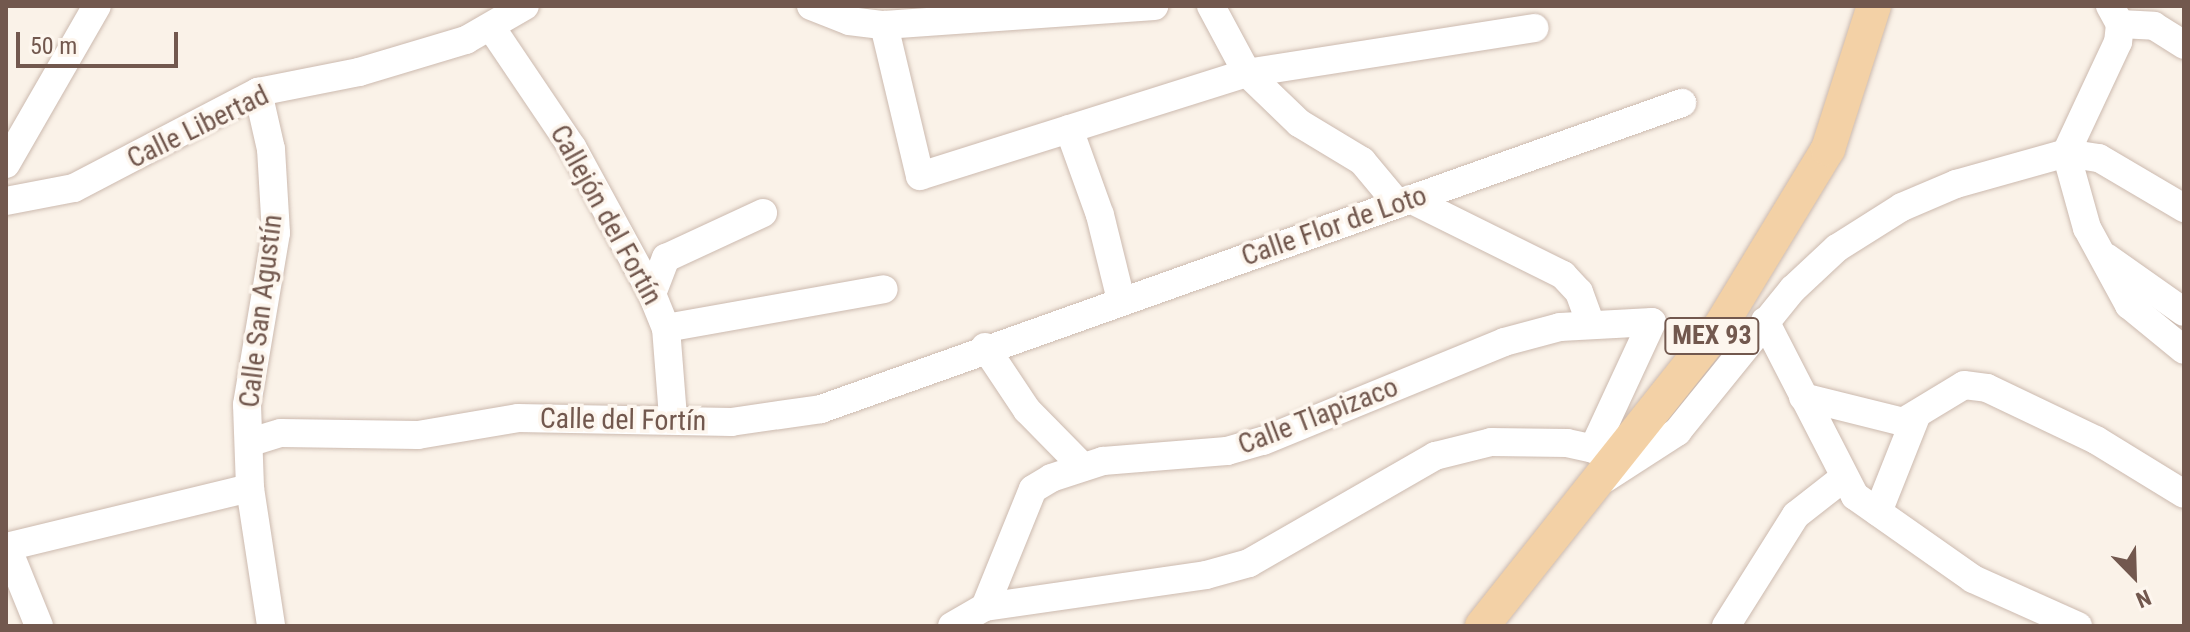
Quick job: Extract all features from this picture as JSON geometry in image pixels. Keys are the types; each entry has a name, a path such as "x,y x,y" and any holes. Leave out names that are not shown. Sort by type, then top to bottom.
{"main road":[{"name":"MEX 93","path":"1482,626 1599,483 1607,452 1732,335 1828,149 1874,6"}],"street":[{"path":"6,164 97,6"},
{"name":"Calle Libertad","path":"6,201 74,188 258,92 359,72 493,30 525,6"},
{"path":"812,6 849,21 884,25 1030,12 1154,6"},
{"path":"1211,6 1247,73 1299,123 1362,161 1404,202 1563,275 1579,292 1590,323"},
{"path":"2184,45 2154,26 2115,15 2118,42 2066,153 2100,253 2129,305 2184,350"},
{"path":"884,25 915,174 1247,73 1534,28"},
{"name":"Callejón del Fortín","path":"493,30 572,147 652,294 666,328 673,417"},
{"name":"Calle San Agustín","path":"258,92 271,149 276,233 247,405 251,442 250,488 271,626"},
{"name":"Calle Flor de Loto","path":"985,347 1682,103"},
{"path":"1069,129 1100,215 1121,300"},
{"path":"1599,483 1677,432 1732,335 1765,321 1837,248 1902,207 1956,184 2066,153 2099,158 2184,208"},
{"path":"652,294 666,258 763,213"},
{"path":"2100,253 2184,312"},
{"path":"666,328 884,289"},
{"path":"1765,321 1842,479 1878,512 1973,579 2078,626"},
{"name":"Calle Tlapizaco","path":"985,607 1033,489 1083,467 1263,441 1504,342 1590,323 1652,322 1607,452"},
{"path":"985,347 1027,410 1083,467"},
{"name":"Calle del Fortín","path":"251,442 281,433 418,435 518,418 673,417 731,422 821,409 985,347"},
{"path":"1803,397 1890,422 1917,414 1964,385 1987,388 2096,440 2184,494"},
{"path":"1878,512 1917,414"},
{"path":"952,626 985,607 1206,575 1249,563 1435,456 1491,442 1607,452"},
{"path":"1726,626 1796,515 1842,479"},
{"path":"39,626 6,547 250,488"}]}
